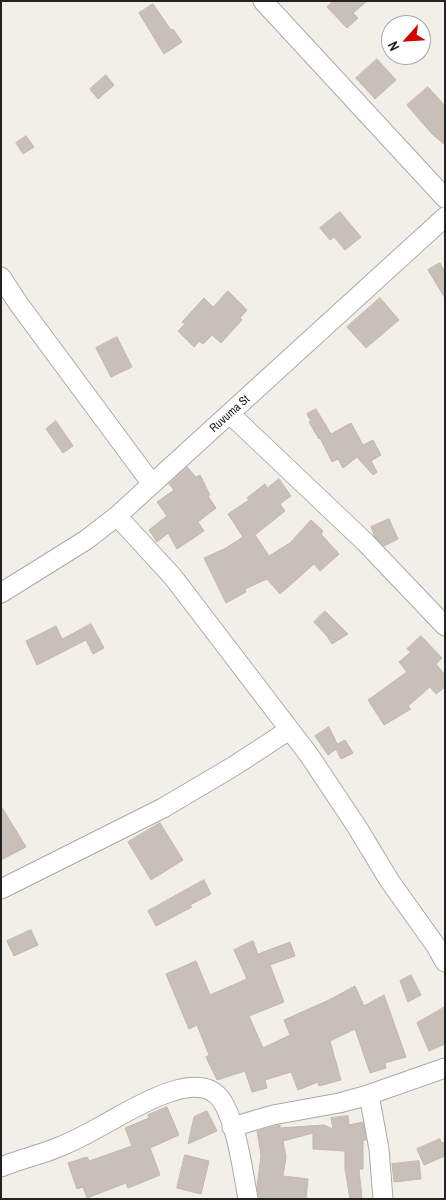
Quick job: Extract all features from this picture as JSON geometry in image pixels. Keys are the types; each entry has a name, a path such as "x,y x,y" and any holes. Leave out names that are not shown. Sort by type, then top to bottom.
{"street":[{"path":"263,1 445,198"},
{"name":"Ruvuma St","path":"1,593 86,540 117,516 445,217"},
{"path":"1,277 18,303 152,484"},
{"path":"230,414 365,542 445,626"},
{"path":"117,516 173,577 289,730 332,789 389,880 436,946 445,962"},
{"path":"1,889 163,808 234,766 289,730"},
{"path":"232,1127 273,1115 339,1103 369,1095 445,1068"},
{"path":"1,1167 59,1147 156,1096 196,1087 218,1096 232,1127 248,1199"},
{"path":"369,1095 378,1142 383,1199"}],"building":[{"path":"334,1 367,1 353,13 358,18 347,28 327,7"},
{"path":"153,4 182,42 164,54 139,13"},
{"path":"377,59 396,80 375,99 356,78"},
{"path":"106,75 114,85 98,99 90,89"},
{"path":"428,87 445,106 445,145 432,134 407,105"},
{"path":"26,136 34,147 23,154 16,143"},
{"path":"340,212 361,237 345,250 334,237 330,240 320,228"},
{"path":"440,263 445,272 445,298 428,270"},
{"path":"228,291 247,310 240,318 242,320 221,343 212,335 203,344 199,341 194,347 178,331 185,324 182,322 204,298 213,307"},
{"path":"380,298 399,320 366,348 347,327"},
{"path":"117,337 132,367 111,377 96,348"},
{"path":"316,409 331,434 351,423 363,445 373,440 381,455 371,461 377,472 373,475 357,457 343,468 338,459 332,462 320,438 309,422 311,421 307,414"},
{"path":"56,421 73,446 63,453 46,429"},
{"path":"187,467 196,477 200,475 210,495 208,496 216,508 198,522 204,531 177,549 168,533 157,542 149,530 167,516 157,502 174,490 169,484"},
{"path":"279,479 291,496 280,504 285,511 255,535 269,556 290,543 311,520 323,531 321,534 339,554 320,571 314,564 280,594 267,579 245,589 246,592 226,603 204,558 226,548 243,537 228,514 249,500 247,498 265,484 267,488"},
{"path":"389,519 398,539 384,546 375,537 371,527"},
{"path":"325,611 348,634 332,644 314,622"},
{"path":"91,624 104,648 93,654 86,640 37,665 26,641 56,626 62,639"},
{"path":"421,636 442,658 436,664 445,675 445,687 436,694 430,687 408,706 411,709 384,725 368,700 407,672 399,662 411,652 407,649"},
{"path":"329,727 337,744 345,740 353,753 341,759 336,749 328,755 315,736"},
{"path":"1,806 26,847 1,860"},
{"path":"160,823 183,860 151,880 128,842"},
{"path":"204,880 211,894 190,905 192,907 156,926 148,911"},
{"path":"31,930 38,945 14,956 7,941"},
{"path":"253,941 258,954 290,942 295,956 270,965 284,1002 249,1016 263,1048 290,1035 284,1020 355,986 364,1006 384,995 406,1057 385,1063 386,1068 370,1073 355,1029 330,1041 341,1080 319,1086 318,1082 298,1090 291,1072 265,1080 267,1088 252,1092 245,1071 217,1080 206,1057 209,1055 197,1025 189,1029 166,974 196,961 210,995 247,979 234,950"},
{"path":"411,975 421,995 408,1002 400,981"},
{"path":"445,1007 445,1044 429,1051 417,1023"},
{"path":"167,1107 179,1135 150,1148 160,1175 128,1188 126,1183 87,1198 83,1187 77,1189 68,1163 87,1157 89,1161 132,1146 125,1128 149,1118 148,1115"},
{"path":"207,1111 217,1131 188,1144 194,1117"},
{"path":"348,1116 349,1125 363,1122 366,1140 363,1140 363,1169 359,1169 362,1199 350,1199 345,1169 345,1151 313,1149 313,1133 283,1141 286,1157 283,1176 308,1179 306,1199 259,1199 257,1187 261,1155 257,1131 280,1125 280,1128 324,1125 333,1129 331,1118"},
{"path":"440,1139 441,1143 445,1142 445,1156 424,1165 417,1149"},
{"path":"185,1155 209,1161 201,1194 177,1188"},
{"path":"419,1161 421,1179 394,1182 392,1164"}]}
